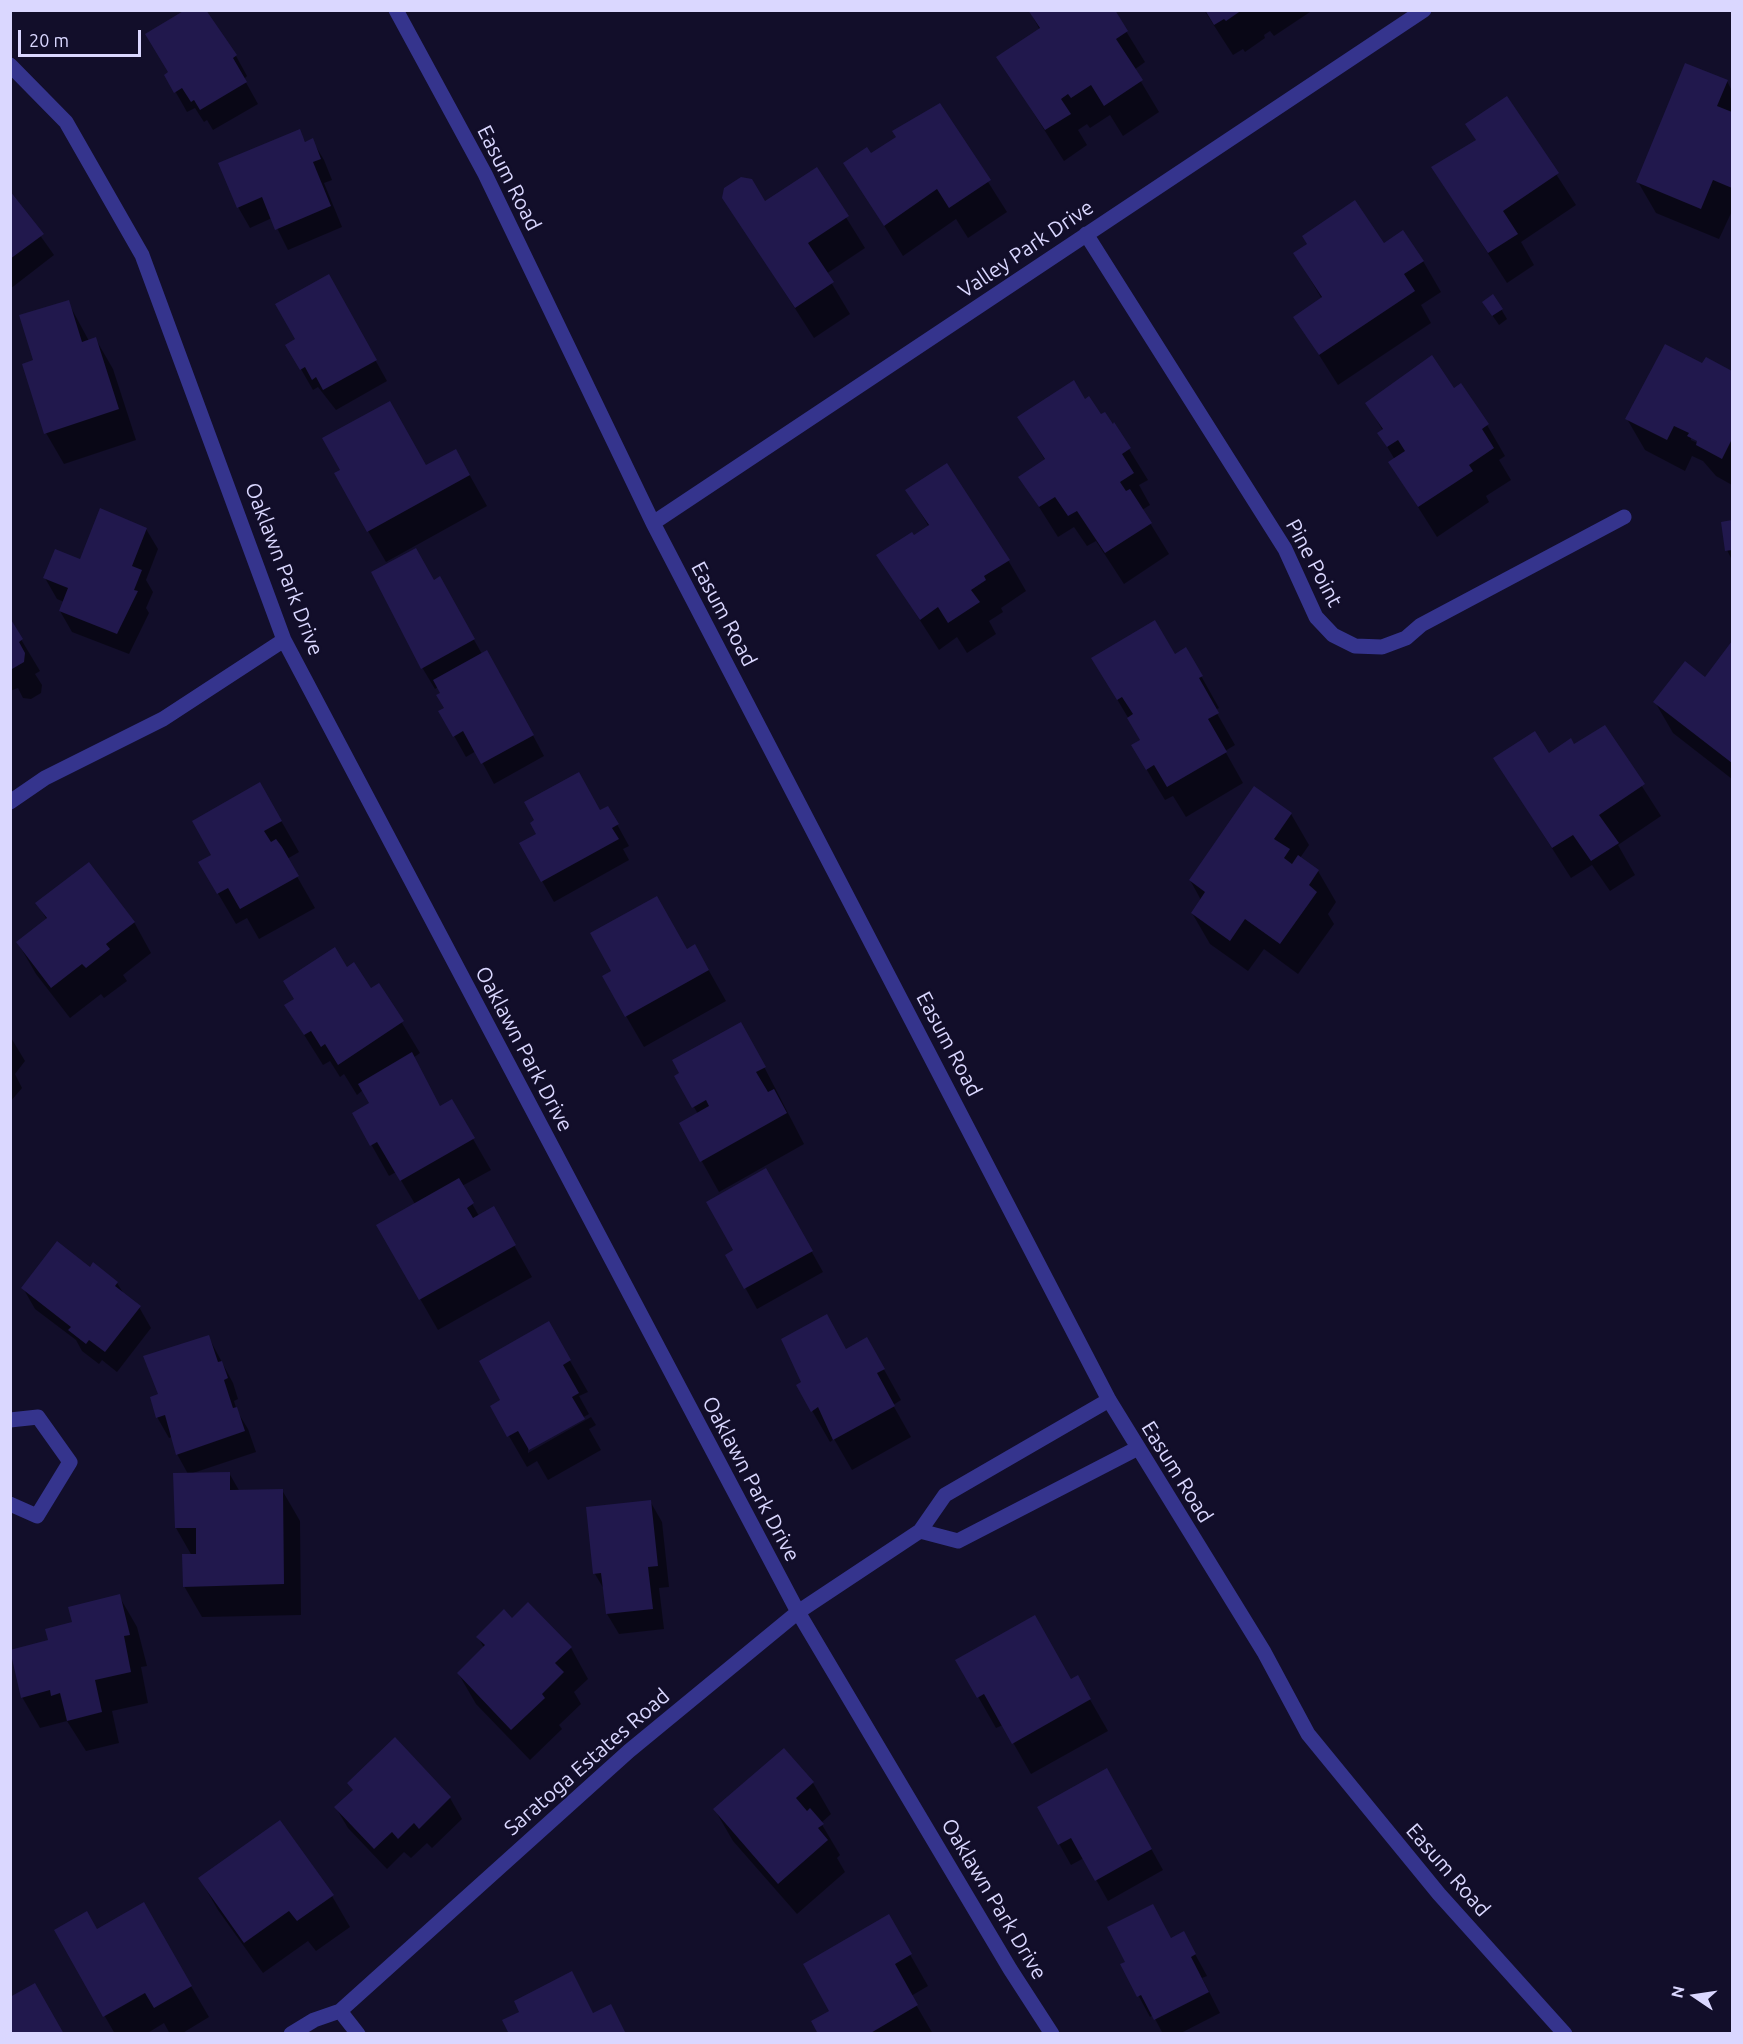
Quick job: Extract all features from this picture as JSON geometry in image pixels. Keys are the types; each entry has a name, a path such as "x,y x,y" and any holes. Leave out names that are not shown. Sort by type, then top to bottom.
{"street":[{"name":"Easum Road","path":"396,10 485,174 652,523 1109,1400 1264,1652 1308,1734 1439,1894 1565,2034"},
{"name":"Valley Park Drive","path":"652,523 1424,10"},
{"name":"Oaklawn Park Drive","path":"10,65 66,122 141,255 284,640 798,1612 1010,1969 1052,2034"},
{"name":"Pine Point","path":"1086,234 1285,549 1316,616 1333,635 1355,646 1382,647 1406,638 1420,625 1624,517"},
{"path":"10,802 45,778 163,719 284,640"},
{"name":"Saratoga Estates Road","path":"291,2034 314,2020 340,2011 629,1750 798,1612 920,1531 945,1495 1109,1400"},
{"path":"10,1420 38,1417 70,1462 37,1516 10,1504"},
{"path":"920,1531 958,1541 1138,1448"},
{"path":"340,2011 358,2034"}],"building":[{"path":"185,10 206,10 237,55 233,58 247,82 200,110 194,100 191,102 182,88 174,93 164,75 168,72 145,34"},
{"path":"1028,10 1115,10 1128,31 1116,39 1143,80 1104,106 1091,85 1071,98 1068,94 1061,99 1071,114 1045,130 996,57 1040,28"},
{"path":"1205,10 1242,10 1226,21 1224,19 1214,25"},
{"path":"1685,63 1728,80 1717,106 1732,112 1732,188 1713,180 1701,209 1636,182"},
{"path":"1507,96 1559,173 1503,211 1518,234 1488,253 1431,167 1476,140 1465,124"},
{"path":"940,103 991,180 949,208 937,189 884,226 843,163 867,147 871,153 896,137 892,131"},
{"path":"300,129 305,142 313,138 321,159 313,162 331,206 275,230 262,197 237,208 218,163"},
{"path":"817,167 849,216 808,243 834,282 795,308 722,198 724,188 741,177 752,179 765,201"},
{"path":"10,191 44,234 10,259"},
{"path":"1355,200 1384,243 1403,230 1424,261 1404,274 1415,291 1319,355 1293,317 1322,297 1293,253 1307,244 1302,236"},
{"path":"329,274 377,360 323,390 316,377 312,380 305,367 300,370 285,345 295,339 275,304"},
{"path":"1493,294 1503,309 1492,316 1482,302"},
{"path":"69,300 82,342 96,337 119,409 44,434 22,364 33,360 19,315"},
{"path":"1665,344 1702,363 1706,357 1732,371 1732,439 1722,459 1696,445 1697,441 1687,436 1689,433 1674,426 1667,440 1625,419"},
{"path":"1432,355 1454,388 1461,383 1489,424 1482,429 1494,448 1469,465 1473,471 1418,507 1388,462 1405,451 1398,440 1387,447 1377,433 1383,429 1365,403"},
{"path":"1074,380 1085,399 1089,396 1101,414 1105,412 1131,448 1122,454 1134,473 1120,482 1126,491 1130,489 1152,523 1105,553 1077,511 1068,516 1055,497 1039,507 1018,477 1045,459 1017,417"},
{"path":"390,401 426,465 456,449 470,475 367,532 334,473 340,470 322,438"},
{"path":"947,463 1010,560 984,576 986,580 971,590 980,602 948,623 938,607 920,620 876,555 912,532 914,535 929,525 905,490"},
{"path":"100,508 147,528 132,566 142,570 134,590 138,591 117,634 59,611 68,588 43,578 55,549 80,559"},
{"path":"1732,520 1732,550 1725,551 1721,522"},
{"path":"416,548 434,580 440,576 475,639 421,669 371,572"},
{"path":"10,618 23,639 19,642 25,653 24,662 12,669"},
{"path":"1155,620 1175,654 1186,647 1203,676 1199,678 1219,713 1208,719 1227,752 1167,787 1154,765 1146,770 1131,745 1140,740 1127,718 1133,714 1122,697 1117,700 1091,658"},
{"path":"1732,641 1732,763 1653,702 1685,661 1705,677"},
{"path":"487,650 534,735 481,764 463,731 453,737 438,711 444,708 436,695 440,693 433,680"},
{"path":"1605,725 1645,784 1599,815 1619,843 1591,861 1573,835 1552,848 1493,758 1535,731 1549,753 1571,738 1574,744"},
{"path":"579,772 600,810 608,806 619,824 612,828 619,839 541,882 519,843 536,834 530,823 534,820 524,802"},
{"path":"260,782 282,821 264,831 271,842 276,839 299,876 240,909 228,888 217,894 198,862 211,855 192,821"},
{"path":"1254,786 1292,813 1274,839 1290,849 1284,858 1292,864 1298,855 1319,870 1309,885 1317,892 1280,944 1245,919 1230,941 1191,913 1205,892 1189,880"},
{"path":"89,862 135,922 106,944 110,949 86,968 82,964 51,988 16,942 47,918 35,903"},
{"path":"657,896 687,949 695,944 709,970 625,1017 602,976 611,971 590,933"},
{"path":"335,947 347,967 354,962 371,988 379,983 404,1021 338,1065 325,1044 321,1047 311,1031 304,1035 284,1005 294,999 283,981"},
{"path":"741,1022 766,1067 756,1072 768,1092 774,1089 787,1113 700,1162 679,1123 709,1106 706,1100 692,1108 674,1076 679,1073 672,1060"},
{"path":"412,1052 440,1106 452,1099 475,1138 400,1181 377,1142 370,1146 352,1113 369,1103 358,1084"},
{"path":"766,1168 813,1251 744,1289 725,1255 733,1250 706,1202"},
{"path":"459,1178 474,1203 467,1208 473,1218 494,1206 516,1245 419,1300 376,1225"},
{"path":"57,1241 90,1267 93,1262 118,1282 115,1286 141,1306 105,1352 89,1340 86,1344 68,1330 71,1327 21,1288"},
{"path":"827,1314 846,1349 867,1337 885,1369 877,1373 895,1406 833,1440 818,1407 811,1412 796,1385 801,1382 781,1339"},
{"path":"549,1321 571,1360 563,1365 579,1393 572,1397 585,1419 529,1450 518,1431 507,1437 490,1406 500,1400 479,1361"},
{"path":"209,1335 218,1362 222,1361 228,1378 224,1380 233,1408 237,1407 245,1431 176,1455 165,1415 156,1418 150,1397 158,1394 143,1356"},
{"path":"230,1472 230,1490 283,1489 284,1584 183,1587 182,1554 196,1554 196,1528 175,1528 173,1473"},
{"path":"651,1500 658,1566 648,1567 653,1609 606,1614 601,1573 593,1574 586,1507"},
{"path":"120,1594 130,1635 124,1636 131,1672 95,1680 102,1712 67,1721 60,1693 51,1696 50,1690 21,1698 10,1650 48,1640 45,1629 72,1622 68,1607"},
{"path":"528,1602 572,1647 555,1663 564,1672 542,1694 545,1698 511,1730 457,1673 485,1645 476,1637 504,1609 512,1618"},
{"path":"1035,1615 1071,1679 1078,1675 1091,1699 1012,1744 984,1694 977,1698 955,1660"},
{"path":"395,1737 451,1797 419,1829 414,1823 398,1839 392,1832 374,1849 334,1807 353,1790 347,1783"},
{"path":"784,1748 814,1782 796,1798 807,1811 810,1808 824,1824 818,1828 828,1840 778,1884 713,1809"},
{"path":"1107,1768 1152,1849 1095,1881 1071,1838 1058,1845 1037,1807"},
{"path":"280,1820 334,1895 297,1921 289,1911 244,1943 198,1878"},
{"path":"144,1902 192,1986 154,2008 145,1993 103,2017 54,1930 87,1911 97,1929"},
{"path":"1153,1904 1171,1938 1184,1931 1196,1954 1191,1957 1209,1992 1154,2020 1141,1995 1137,1997 1120,1964 1125,1962 1107,1927"},
{"path":"889,1914 912,1954 895,1964 918,2005 869,2034 818,2034 811,2021 829,2011 803,1964"},
{"path":"572,1971 593,2013 611,2004 626,2034 509,2034 502,2020 519,2012 514,2001"},
{"path":"35,1983 64,2034 10,2034 10,1997"}]}
